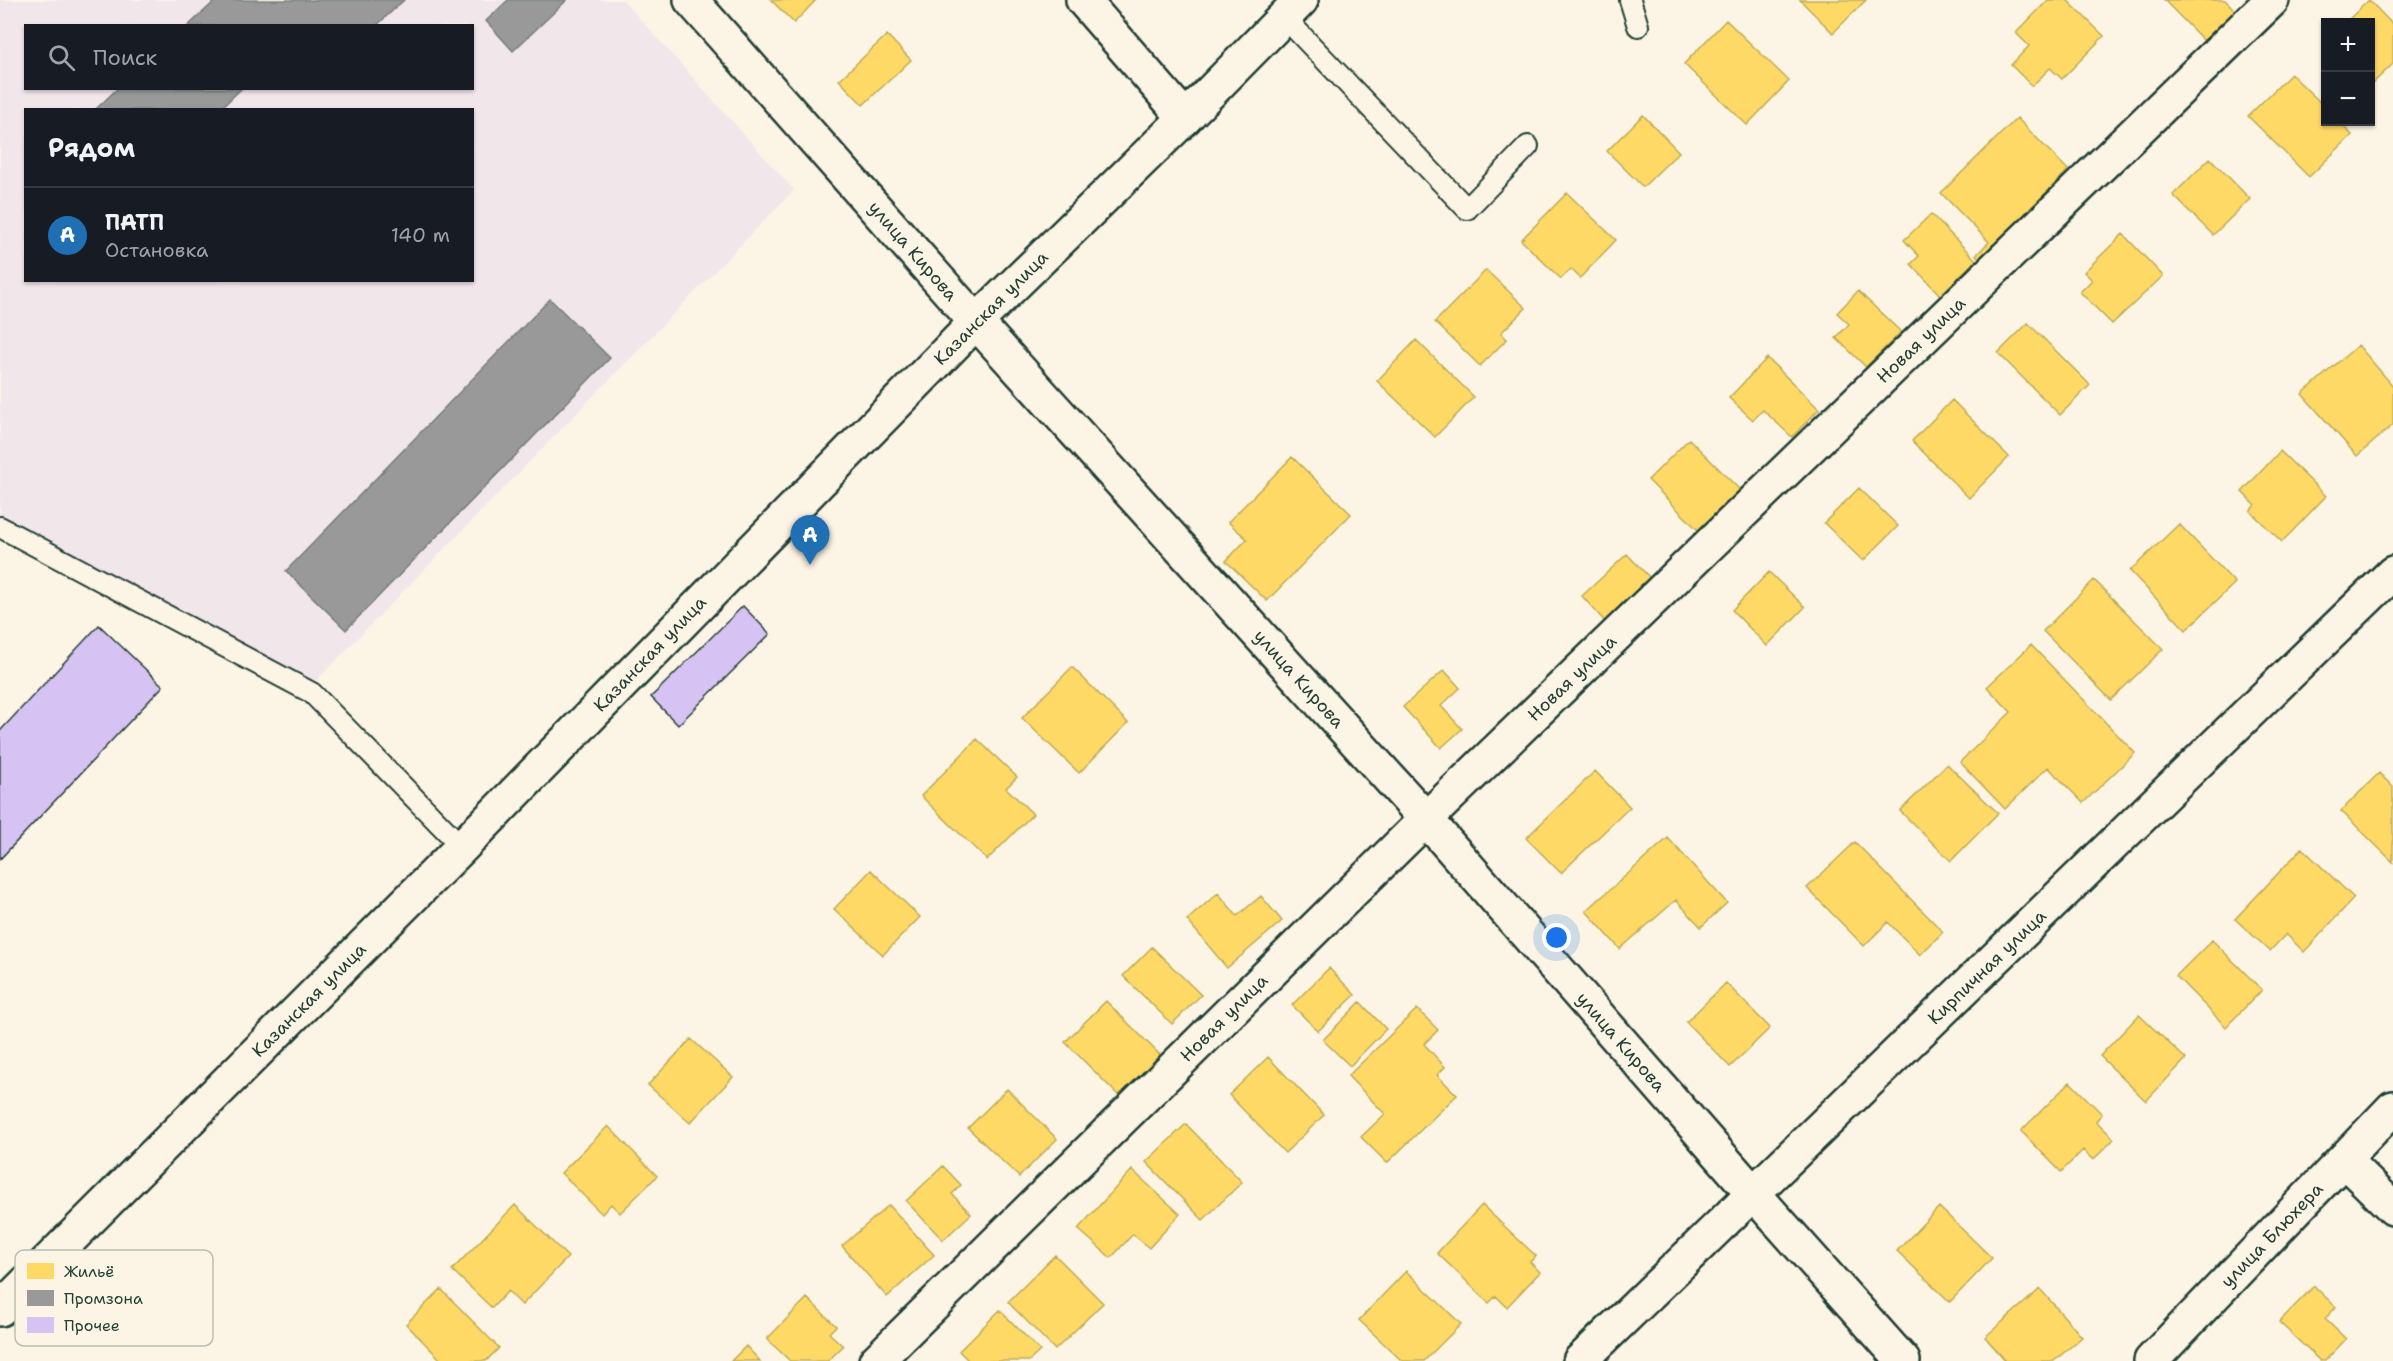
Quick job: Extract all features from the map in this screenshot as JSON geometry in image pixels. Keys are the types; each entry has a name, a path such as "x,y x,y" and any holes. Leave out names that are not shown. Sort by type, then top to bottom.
{"street":[{"name":"улица Кирова","path":"691,0 976,322 1426,819 1903,1361"},
{"path":"1083,0 1185,118"},
{"name":"Новая улица","path":"876,1361 1426,819 2272,0"},
{"name":"Казанская улица","path":"59,1250 462,847 976,322 1185,118 1292,9"},
{"name":"Кирпичная улица","path":"1580,1361 2393,573"},
{"name":"улица Блюхера","path":"2151,1361 2393,1108"},
{"path":"2344,1160 2393,1208"},
{"name":"Казанская улица","path":"0,1309 15,1294"}],"lane":[{"path":"1630,0 1638,26"},
{"path":"1292,9 1467,209 1528,146"},
{"path":"0,527 312,693 462,847"}],"shaded area":[{"path":"0,0 623,0 794,190 313,684 0,515"}],"building: Жильё":[{"path":"771,0 816,0 794,23"},
{"path":"1800,0 1866,0 1833,33"},
{"path":"2048,0 2067,0 2104,36 2062,79 2050,68 2032,86 2011,65 2029,46 2016,33"},
{"path":"2164,0 2225,0 2237,12 2206,43"},
{"path":"2369,0 2393,25 2393,64 2375,81 2375,18 2350,18"},
{"path":"1726,20 1789,81 1747,125 1684,64"},
{"path":"887,35 911,60 863,105 839,80"},
{"path":"2291,74 2321,103 2321,126 2343,126 2352,135 2309,177 2248,116"},
{"path":"1643,115 1679,152 1643,187 1607,151"},
{"path":"2017,118 2068,170 2037,202 2049,213 1991,271 1976,255 1989,242 1941,193"},
{"path":"2210,158 2250,199 2213,235 2173,195"},
{"path":"1567,193 1616,240 1580,278 1571,269 1561,279 1521,240"},
{"path":"1931,214 1976,260 1940,295 1911,264 1919,256 1904,240"},
{"path":"2123,234 2163,276 2112,324 2080,292 2092,280 2084,272"},
{"path":"1486,270 1526,308 1501,333 1507,339 1480,366 1435,322"},
{"path":"1858,291 1901,332 1866,367 1836,338 1849,324 1837,313"},
{"path":"2028,323 2090,385 2060,415 1998,353"},
{"path":"1416,340 1474,397 1435,437 1377,381"},
{"path":"2358,345 2393,386 2393,425 2357,456 2302,394"},
{"path":"1767,358 1819,409 1792,437 1763,410 1753,420 1729,398"},
{"path":"1952,400 2009,457 1969,498 1912,441"},
{"path":"1689,439 1740,490 1699,531 1648,480"},
{"path":"2280,451 2326,496 2282,542 2250,511 2255,505 2242,492"},
{"path":"1292,457 1351,514 1267,601 1226,561 1247,539 1228,522"},
{"path":"1859,488 1898,526 1863,561 1824,523"},
{"path":"2179,524 2235,583 2186,630 2130,571"},
{"path":"1627,554 1653,581 1607,624 1582,596"},
{"path":"1769,572 1805,607 1767,646 1732,610"},
{"path":"2094,580 2163,649 2111,700 2043,631"},
{"path":"2031,645 2135,753 2083,803 2048,767 2005,809 1960,762 2011,712 1987,687"},
{"path":"1072,667 1128,723 1079,773 1022,718"},
{"path":"1444,670 1460,688 1441,706 1462,729 1441,748 1403,707"},
{"path":"977,739 1017,777 1006,788 1033,814 987,860 921,796"},
{"path":"1947,764 1998,813 1951,861 1900,811"},
{"path":"1595,771 1630,807 1561,873 1526,838"},
{"path":"2379,773 2393,787 2393,862 2341,811"},
{"path":"1668,838 1727,903 1701,927 1676,900 1620,949 1586,911"},
{"path":"1855,842 1943,932 1920,955 1888,922 1864,946 1807,888"},
{"path":"2302,848 2354,898 2304,952 2286,934 2270,951 2235,919"},
{"path":"871,870 920,917 883,955 834,909"},
{"path":"1218,893 1237,916 1261,896 1282,921 1227,968 1187,920"},
{"path":"2212,940 2262,990 2226,1027 2176,976"},
{"path":"1152,947 1201,995 1172,1024 1123,976"},
{"path":"1329,968 1355,995 1318,1031 1292,1005"},
{"path":"1726,983 1770,1028 1730,1067 1686,1022"},
{"path":"1106,1001 1161,1056 1120,1097 1065,1042"},
{"path":"1360,1002 1386,1029 1350,1066 1323,1040"},
{"path":"1417,1009 1438,1030 1424,1044 1445,1067 1437,1075 1457,1095 1387,1163 1361,1137 1385,1114 1348,1076"},
{"path":"2139,1015 2186,1059 2146,1101 2100,1056"},
{"path":"691,1039 733,1077 690,1123 648,1085"},
{"path":"1268,1057 1324,1115 1285,1153 1229,1095"},
{"path":"2070,1082 2102,1114 2096,1121 2114,1139 2093,1160 2083,1150 2061,1172 2021,1131"},
{"path":"1007,1089 1057,1139 1019,1177 968,1128"},
{"path":"1186,1124 1242,1182 1203,1220 1146,1162"},
{"path":"608,1126 657,1176 620,1213 611,1204 602,1214 561,1173"},
{"path":"943,1166 961,1185 952,1194 971,1214 943,1240 906,1201"},
{"path":"1132,1170 1180,1214 1149,1248 1133,1234 1111,1258 1078,1229"},
{"path":"515,1205 568,1257 522,1305 508,1291 492,1308 452,1270"},
{"path":"889,1205 934,1255 887,1297 842,1246"},
{"path":"1482,1205 1536,1256 1530,1262 1540,1272 1507,1307 1496,1296 1489,1303 1437,1253"},
{"path":"1939,1207 1992,1258 1950,1302 1897,1251"},
{"path":"1055,1255 1103,1303 1055,1350 1008,1302"},
{"path":"1406,1271 1461,1324 1424,1361 1402,1361 1359,1320"},
{"path":"2314,1286 2336,1307 2325,1319 2346,1339 2325,1361 2320,1361 2279,1322"},
{"path":"441,1289 499,1348 486,1361 442,1361 406,1324"},
{"path":"2040,1289 2082,1337 2054,1361 2006,1361 1985,1337"},
{"path":"807,1298 836,1326 829,1333 843,1346 828,1361 790,1361 767,1339"},
{"path":"1000,1310 1040,1351 1029,1361 969,1361 959,1351"},
{"path":"746,1346 760,1361 731,1361"}],"building: Промзона":[{"path":"216,0 404,0 378,24 190,24"},
{"path":"508,0 567,0 513,51 486,21"},
{"path":"116,90 240,90 221,108 97,108"},
{"path":"550,299 610,358 346,630 286,571"}],"building: Прочее":[{"path":"743,606 770,634 678,725 651,697"},
{"path":"99,625 163,686 0,859 0,731"}],"place":[{"name":"ПАТП","path":"810,565"}]}
